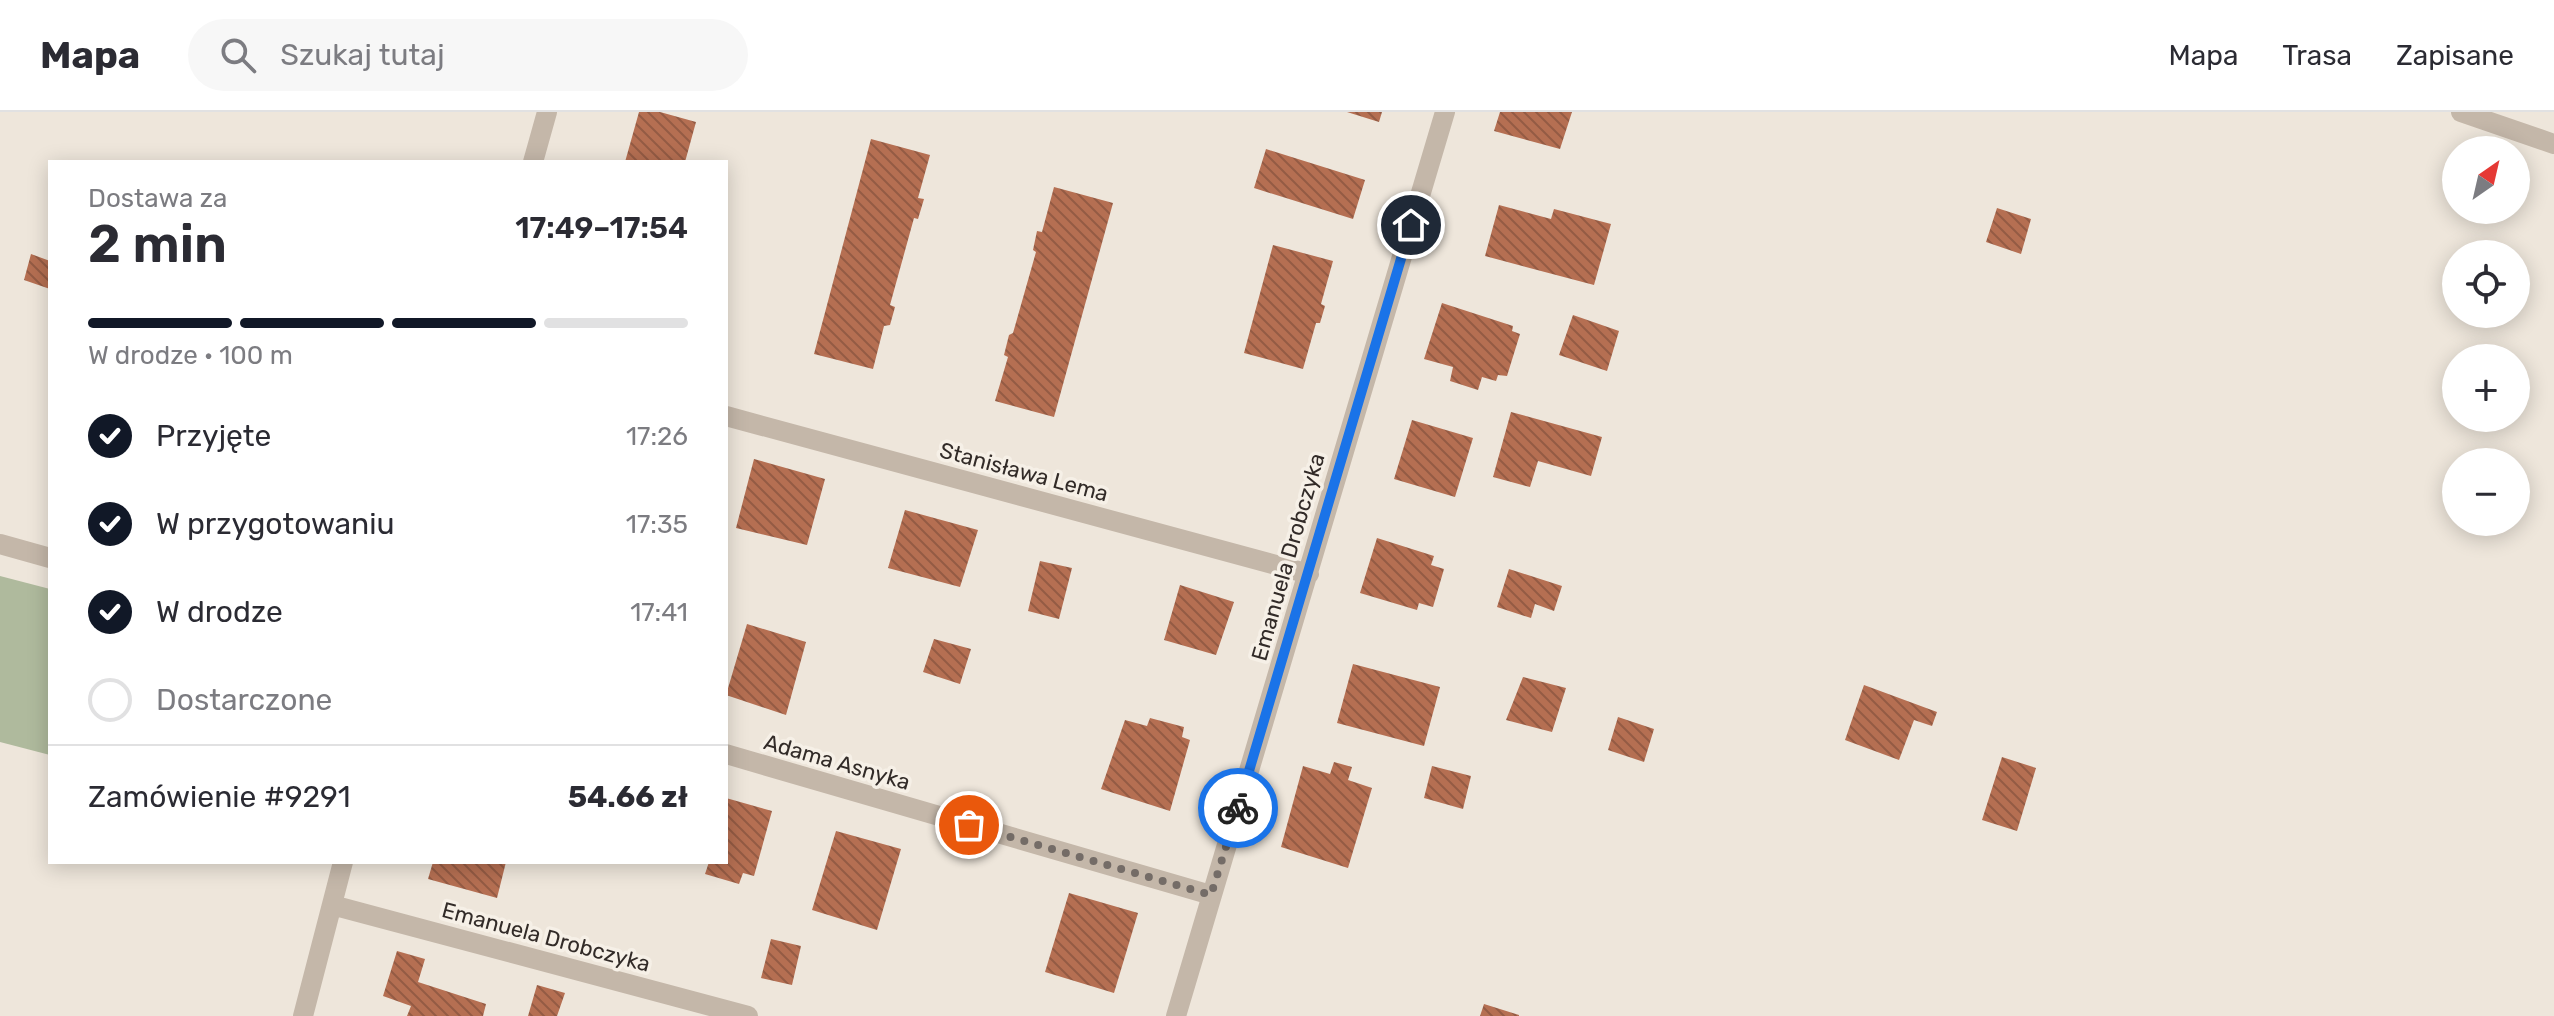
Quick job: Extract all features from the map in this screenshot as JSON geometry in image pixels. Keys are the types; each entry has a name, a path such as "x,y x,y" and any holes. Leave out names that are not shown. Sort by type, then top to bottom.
{"street":[{"path":"534,160 547,112"},
{"name":"Emanuela Drobczyka","path":"1176,1016 1445,112"},
{"path":"2461,112 2554,144"},
{"name":"Stanisława Lema","path":"728,417 1309,574"},
{"path":"0,544 48,557"},
{"name":"Adama Asnyka","path":"728,755 1211,895"},
{"path":"303,1016 342,864"},
{"name":"Emanuela Drobczyka","path":"332,905 748,1016"}],"green space":[{"path":"0,576 48,588 48,754 0,742"}],"building":[{"path":"639,112 660,112 696,122 686,160 626,160"},
{"path":"1347,112 1382,112 1379,122"},
{"path":"1500,112 1572,112 1560,149 1494,131"},
{"path":"871,139 930,155 918,198 924,199 918,219 914,218 890,305 895,307 890,325 884,326 873,369 814,354"},
{"path":"1266,149 1365,180 1353,219 1254,188"},
{"path":"1054,187 1113,203 1054,417 995,401 1008,357 1004,355 1009,335 1013,333 1036,252 1033,250 1037,231 1042,232"},
{"path":"1499,205 1551,219 1554,209 1611,224 1594,285 1485,256"},
{"path":"1997,208 2031,219 2021,254 1986,242"},
{"path":"1273,245 1333,261 1321,304 1325,306 1320,323 1316,323 1303,369 1244,353"},
{"path":"31,254 48,260 48,288 24,280"},
{"path":"1442,303 1513,326 1512,331 1520,334 1507,376 1498,375 1496,381 1482,377 1478,390 1450,381 1453,367 1424,359"},
{"path":"1573,315 1619,331 1607,371 1559,355"},
{"path":"1511,412 1602,437 1591,476 1538,461 1530,487 1493,477"},
{"path":"1412,420 1473,438 1455,497 1394,479"},
{"path":"754,459 825,479 807,545 736,528"},
{"path":"905,510 978,530 960,587 888,568"},
{"path":"1377,538 1434,556 1431,565 1444,569 1433,607 1419,603 1417,610 1360,593"},
{"path":"1040,561 1072,568 1059,619 1028,611"},
{"path":"1509,569 1562,586 1554,611 1535,604 1531,618 1497,607"},
{"path":"1180,585 1234,602 1216,655 1164,640"},
{"path":"747,624 806,642 786,715 728,696"},
{"path":"934,639 971,649 960,684 923,672"},
{"path":"1353,664 1440,687 1424,746 1337,723"},
{"path":"1523,677 1566,688 1552,732 1506,720"},
{"path":"1864,685 1937,712 1932,726 1914,720 1899,760 1845,740"},
{"path":"1618,717 1654,729 1644,762 1608,750"},
{"path":"1150,718 1184,727 1182,737 1190,740 1170,811 1101,789 1125,720 1147,726"},
{"path":"2002,757 2036,768 2017,831 1982,820"},
{"path":"1334,762 1352,767 1348,780 1372,788 1348,868 1281,847 1303,766 1330,774"},
{"path":"1432,766 1471,776 1463,809 1424,798"},
{"path":"728,799 772,811 754,876 743,873 739,884 705,874 708,864 728,864"},
{"path":"836,831 901,849 877,930 812,910"},
{"path":"432,864 506,864 497,898 428,879"},
{"path":"1069,893 1138,913 1114,993 1045,972"},
{"path":"771,939 801,946 792,985 761,978"},
{"path":"397,951 425,959 418,982 486,1004 483,1016 407,1016 411,1006 383,996"},
{"path":"537,985 565,993 557,1016 528,1016"},
{"path":"1484,1004 1519,1015 1519,1016 1480,1016"}],"way so far":[{"path":"969,825 1211,895 1238,808"}],"route":[{"path":"1238,808 1411,225"}]}
